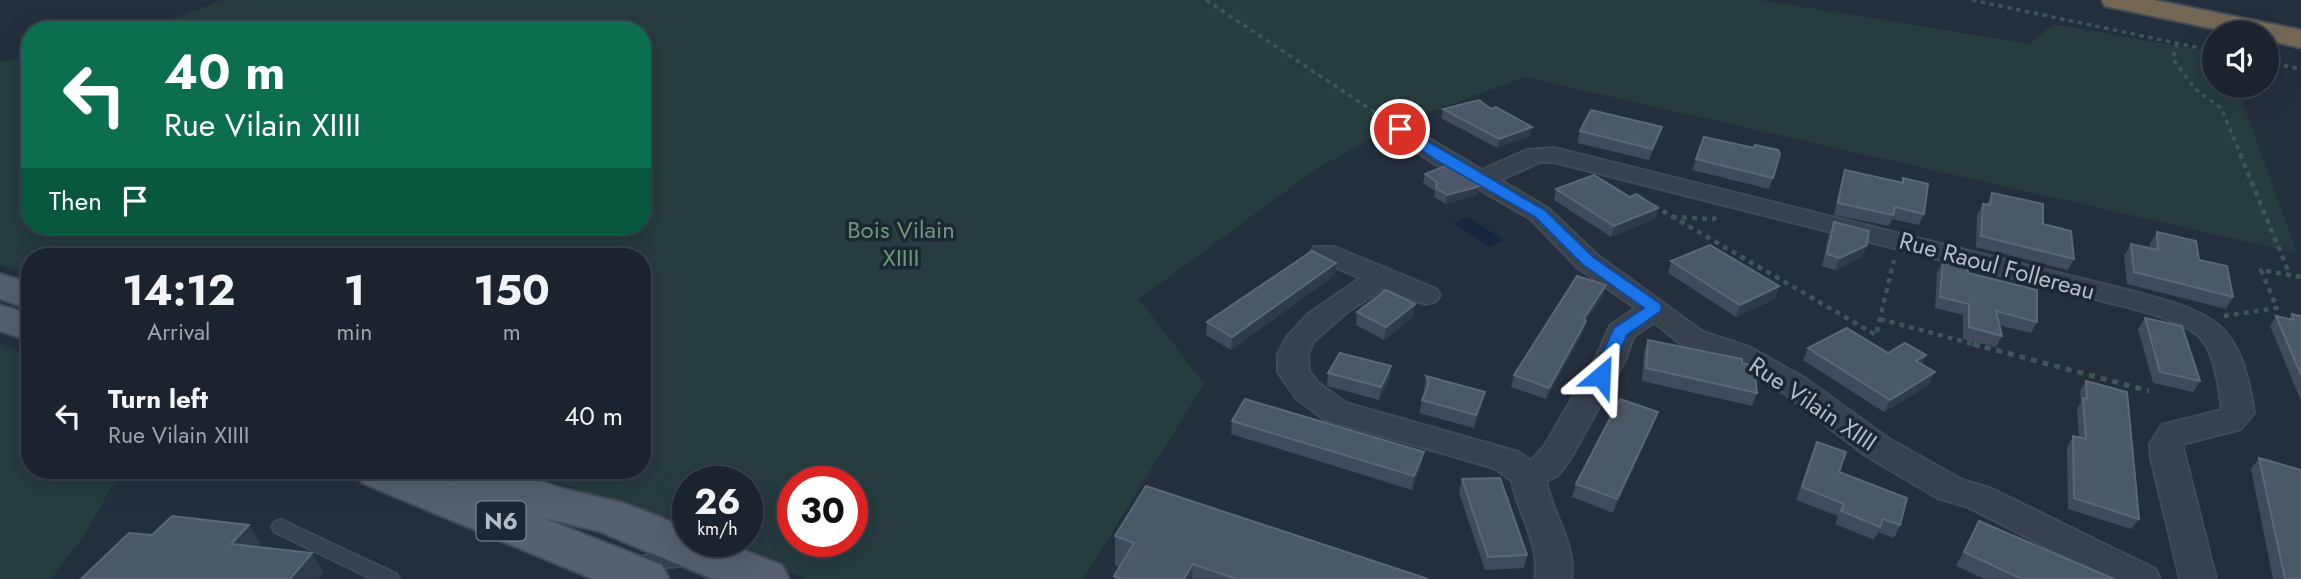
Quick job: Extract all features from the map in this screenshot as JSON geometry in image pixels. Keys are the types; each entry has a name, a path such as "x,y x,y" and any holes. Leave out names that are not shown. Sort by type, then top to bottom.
{"highway":[{"path":"2115,0 2301,39"},
{"path":"2199,0 2301,21"}],"main road":[{"path":"0,285 21,293"},
{"path":"0,317 21,325"},
{"name":"N6","path":"397,479 628,576"},
{"name":"N6","path":"488,479 550,503 607,515 764,579"}],"street":[{"name":"Rue Vilain XIIII","path":"1400,129 1441,157 1482,178 1540,214 1587,261 1655,308 1693,339 1738,354 1794,386 1877,447 1950,489 1980,498 2142,579"},
{"name":"Rue Raoul Follereau","path":"1482,178 1536,155 1554,155 1899,240 2151,307 2192,321 2211,331 2219,340 2238,413 2230,421 2173,433 2166,444 2166,458 2198,579"},
{"path":"1324,253 1426,295"},
{"path":"1380,278 1295,341 1290,357 1300,384 1316,400 1335,411 1506,460 1528,475 1534,503 1554,552 1556,569 1553,579"},
{"path":"1528,475 1545,468 1557,453 1611,358 1620,332 1655,308"}],"lane":[{"path":"281,527 390,579"},
{"path":"628,576 664,559 711,558"}],"path":[{"path":"1206,0 1400,129"},
{"path":"1972,0 2202,48"},
{"path":"2177,43 2173,59 2195,89 2221,107 2290,275"},
{"path":"2279,65 2301,69"},
{"path":"1650,204 1876,335 1899,240"},
{"path":"2192,321 2277,308 2261,270 2301,277"},
{"path":"1880,320 2149,391"}],"green space":[{"name":"Bois Vilain XIIII","path":"223,0 1760,0 2030,44 2053,24 2202,50 2202,98 2241,98 2297,253 1525,77 1402,122 1316,169 1139,299 1204,384 1083,579 807,579 750,557 763,557 763,466 672,466 672,526 551,479 651,479 651,248 21,248 21,272 0,264 0,62 21,58 21,235 651,235 651,21 166,21"},
{"path":"0,343 21,351 21,479 116,479 85,534 51,579 0,579"}],"water":[{"path":"1468,217 1504,240 1489,247 1453,223"}],"building":[{"path":"1479,100 1491,109 1496,107 1532,127 1499,139 1443,109"},
{"path":"1591,110 1662,127 1652,149 1580,131"},
{"path":"1704,137 1754,148 1755,145 1778,150 1780,154 1773,178 1696,159"},
{"path":"1448,165 1480,186 1447,195 1436,188 1437,182 1425,174"},
{"path":"1845,170 1903,183 1903,178 1928,184 1924,214 1895,207 1893,215 1838,203"},
{"path":"1594,175 1630,197 1636,194 1658,208 1614,226 1556,189"},
{"path":"1992,193 2043,204 2043,224 2071,231 2074,259 1981,236 1983,204 1990,205"},
{"path":"1834,222 1869,231 1867,245 1840,258 1827,254"},
{"path":"2157,232 2196,241 2199,260 2227,266 2233,297 2134,272 2131,244 2158,250"},
{"path":"1710,245 1779,286 1740,305 1671,261"},
{"path":"1312,251 1336,263 1232,337 1207,322"},
{"path":"1943,261 1968,267 1968,273 2037,290 2037,322 1996,311 2002,336 1969,327 1969,304 1940,297"},
{"path":"1577,276 1606,285 1584,318 1586,321 1549,388 1514,375"},
{"path":"1386,290 1415,304 1386,327 1357,312"},
{"path":"2292,314 2301,316 2301,375 2276,316 2294,320"},
{"path":"2145,318 2182,326 2200,381 2160,372"},
{"path":"1847,328 1888,353 1905,343 1926,355 1916,361 1935,372 1890,400 1808,348"},
{"path":"1648,340 1742,359 1742,363 1754,366 1757,393 1646,368"},
{"path":"1340,353 1391,366 1381,387 1328,373"},
{"path":"1426,376 1485,392 1476,415 1422,400 1429,383"},
{"path":"2086,381 2127,392 2139,519 2074,498 2073,436 2086,439 2083,398 2087,399"},
{"path":"1245,399 1424,452 1414,476 1232,421"},
{"path":"1620,399 1658,412 1617,499 1576,484"},
{"path":"1817,442 1846,452 1839,472 1907,498 1900,525 1883,519 1880,527 1841,511 1844,504 1802,487"},
{"path":"2259,458 2301,470 2301,579 2285,579"},
{"path":"1500,478 1527,555 1488,557 1462,479"},
{"path":"1146,486 1428,579 1237,579 1193,564 1184,579 1122,579 1114,576 1134,543 1115,536"},
{"path":"172,516 249,525 231,544 312,553 290,579 81,579 129,533 152,535"},
{"path":"1979,521 2114,579 2022,579 1964,552"}],"route":[{"path":"1400,129 1441,157 1482,178 1540,214 1587,261 1655,308 1620,332 1601,376"}]}
